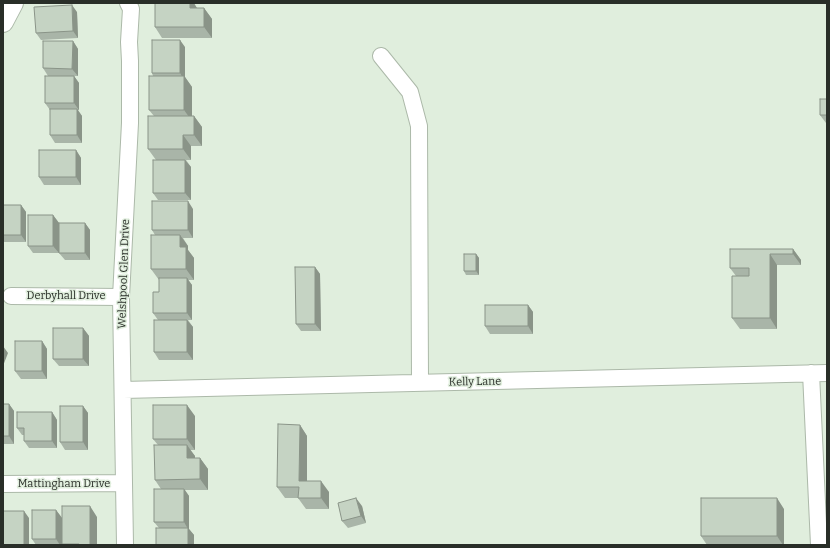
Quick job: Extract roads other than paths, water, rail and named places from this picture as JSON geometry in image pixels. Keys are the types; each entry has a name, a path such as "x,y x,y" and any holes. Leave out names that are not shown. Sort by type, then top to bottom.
{"main road":[{"path":"3,22 13,3"}],"street":[{"name":"Welshpool Glen Drive","path":"125,545 121,297 130,123 129,42 131,9 128,3"},
{"path":"381,56 410,92 419,126 420,384"},
{"name":"Derbyhall Drive","path":"11,296 121,297"},
{"name":"Kelly Lane","path":"123,390 827,373"},
{"path":"811,374 819,545"},
{"name":"Mattingham Drive","path":"3,484 124,483"}]}
